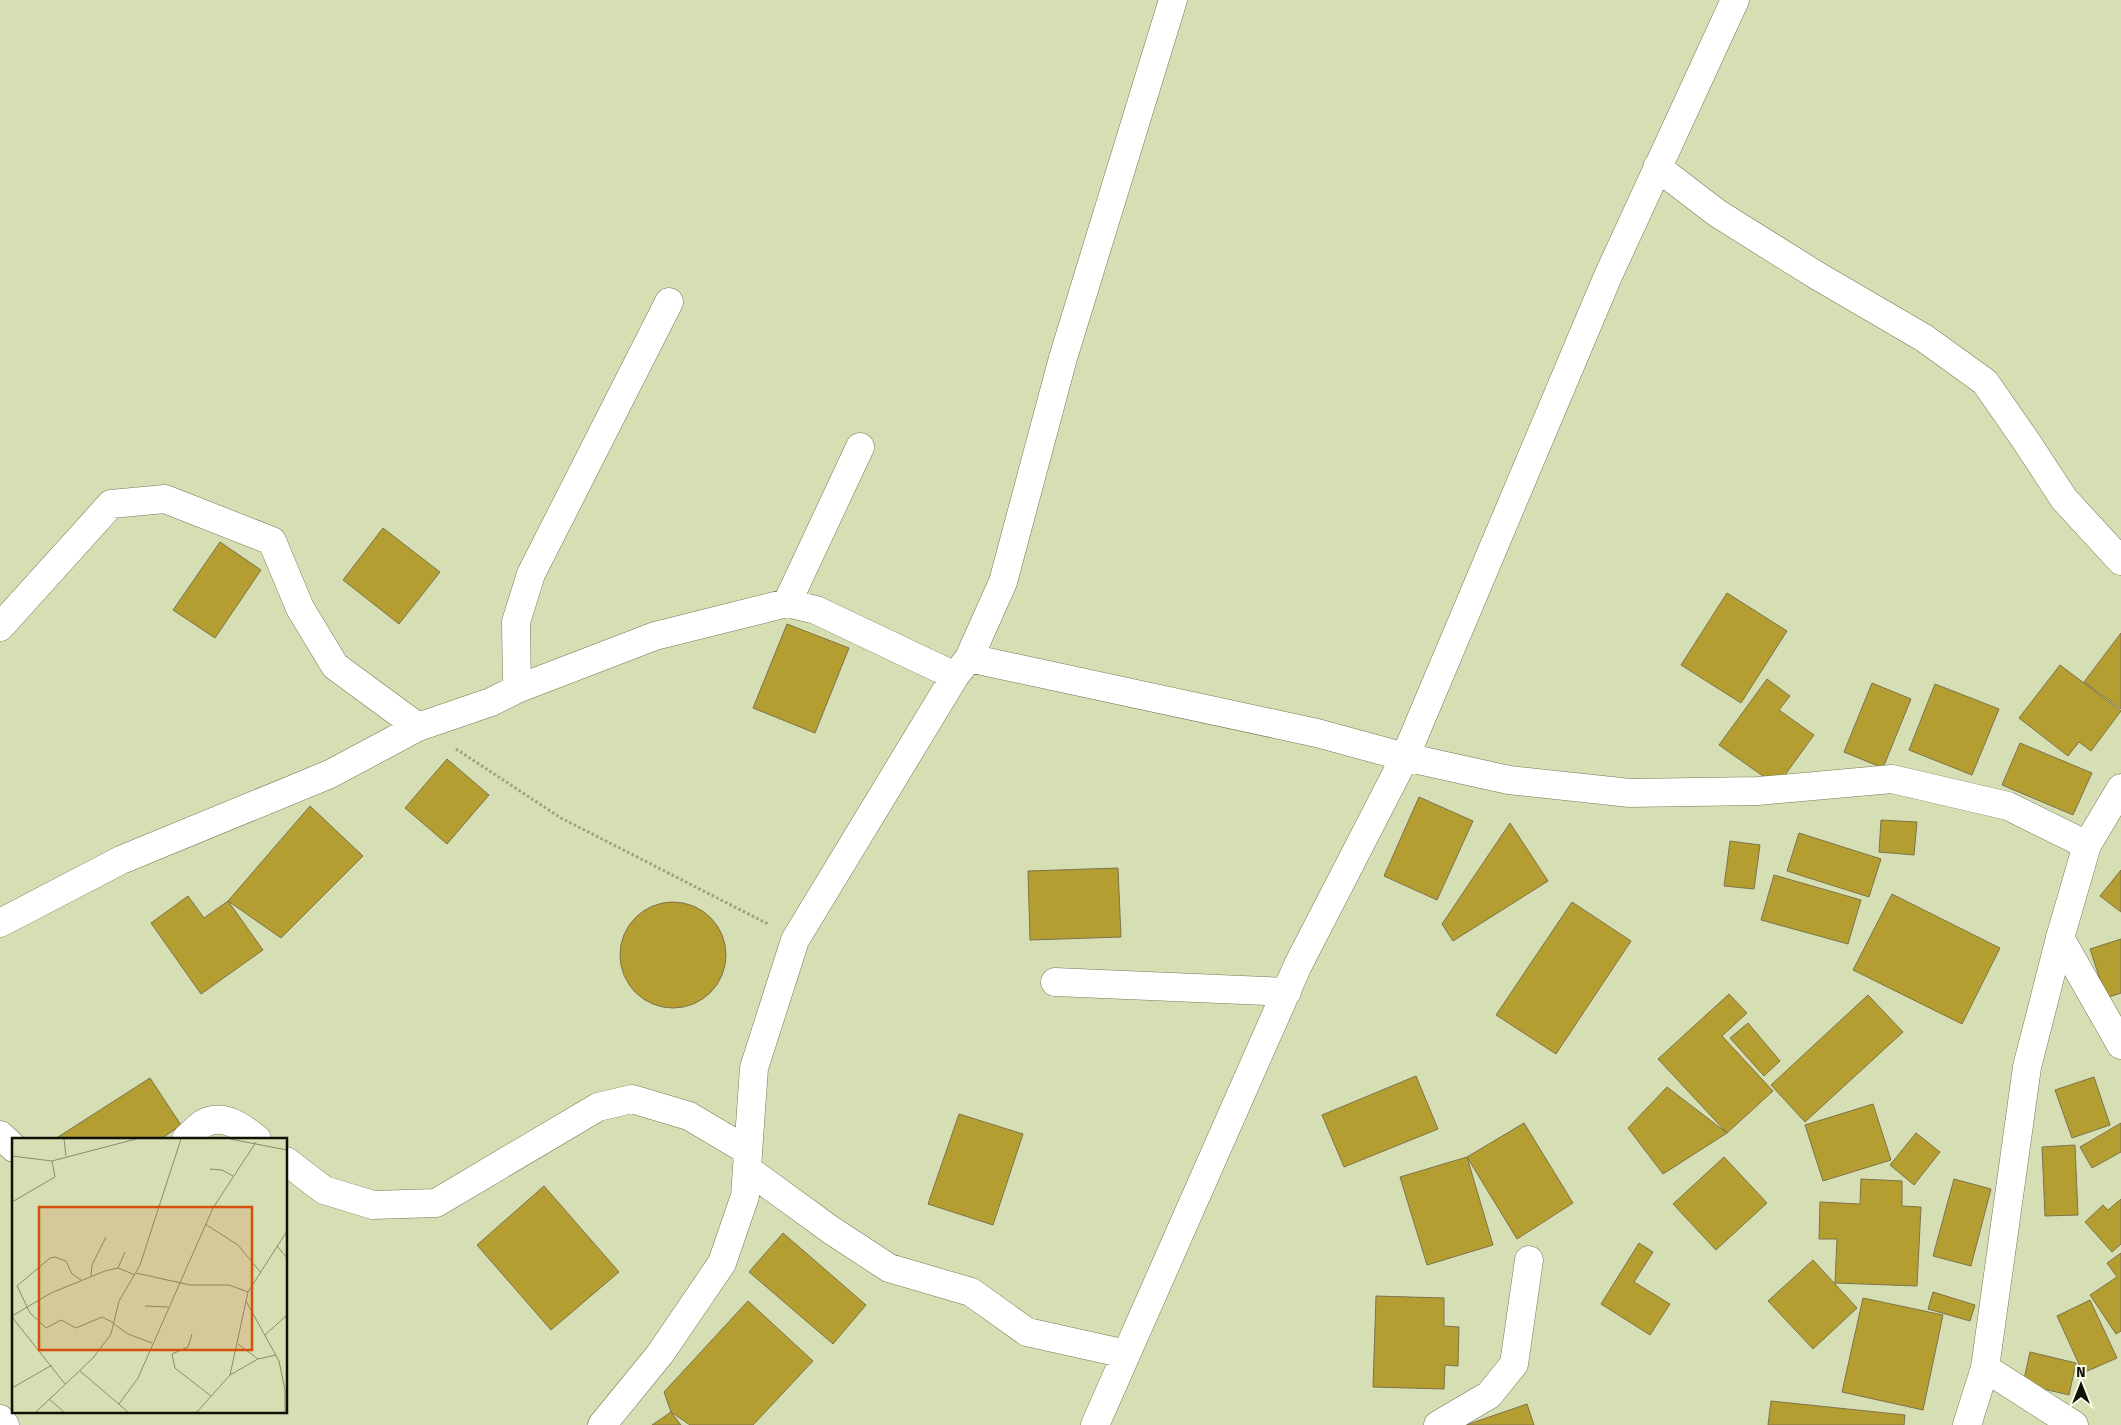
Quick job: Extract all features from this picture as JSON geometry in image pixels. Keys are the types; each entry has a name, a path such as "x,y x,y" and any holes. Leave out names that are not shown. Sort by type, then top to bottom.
{"street":[{"path":"602,1425 660,1354 722,1263 745,1196 754,1068 795,940 962,667 1003,582 1063,358 1174,0"},
{"path":"1095,1425 1298,965 1405,757 1608,276 1735,0"},
{"path":"1657,167 1717,213 1816,275 1924,338 1985,382 2064,499 2121,561"},
{"path":"517,689 516,622 531,574 669,302"},
{"path":"786,603 860,447"},
{"path":"0,627 111,504 165,499 272,541 300,608 335,666 425,725"},
{"path":"0,923 121,860 330,774 425,725 491,702 517,689 655,636 786,603 816,610 962,667 1317,733 1405,757 1509,780 1630,793 1758,791 1892,778 2008,806 2087,845"},
{"path":"1967,1425 1985,1368 2027,1067 2060,938 2087,845 2121,788"},
{"path":"2060,938 2121,1045"},
{"path":"1055,982 1287,992"},
{"path":"288,1163 324,1190 373,1205 436,1203 598,1107 632,1099 689,1116 747,1160 831,1230 889,1268 971,1292 1027,1332 1126,1354"},
{"path":"187,1138 204,1123 220,1120 236,1123 256,1138"},
{"path":"0,1135 12,1146"},
{"path":"1438,1425 1488,1395 1514,1364 1528,1260"},
{"path":"1985,1368 2074,1425"},
{"path":"0,1419 5,1425"}],"path":[{"path":"425,725 458,752 561,818 745,912 795,940"}],"building":[{"path":"383,528 440,572 399,624 343,580"},
{"path":"220,542 261,570 215,638 173,610"},
{"path":"1727,593 1787,631 1741,703 1681,665"},
{"path":"787,624 849,648 815,733 753,708"},
{"path":"2121,633 2121,709 2084,682"},
{"path":"2060,665 2121,711 2091,751 2079,742 2068,756 2019,718"},
{"path":"1767,679 1790,696 1779,710 1814,735 1777,786 1719,745"},
{"path":"1872,683 1911,699 1883,768 1844,752"},
{"path":"1935,684 1999,709 1972,775 1909,750"},
{"path":"2020,743 2092,773 2073,815 2002,785"},
{"path":"447,759 489,795 447,844 405,808"},
{"path":"1419,797 1473,821 1437,900 1384,876"},
{"path":"310,806 363,856 281,938 228,901"},
{"path":"1881,820 1917,822 1914,855 1879,852"},
{"path":"1510,823 1548,881 1453,941 1442,924"},
{"path":"1799,833 1881,859 1869,897 1787,871"},
{"path":"1730,841 1760,845 1754,889 1724,886"},
{"path":"1118,868 1121,937 1030,940 1028,871"},
{"path":"2121,870 2121,912 2100,896"},
{"path":"1774,875 1861,900 1848,944 1761,920"},
{"path":"1892,894 2000,948 1962,1024 1853,970"},
{"path":"188,896 204,918 228,901 263,950 201,994 151,923"},
{"path":"673,902 693,906 710,918 722,935 726,955 722,975 710,992 693,1004 673,1008 653,1004 636,992 624,975 620,955 624,935 636,918 653,906"},
{"path":"1572,902 1631,941 1556,1054 1496,1015"},
{"path":"2121,939 2121,993 2106,998 2090,949"},
{"path":"1729,994 1747,1013 1722,1036 1773,1091 1727,1133 1658,1059"},
{"path":"1868,995 1903,1032 1805,1122 1771,1085"},
{"path":"1748,1023 1780,1061 1764,1076 1730,1038"},
{"path":"1416,1076 1438,1129 1344,1167 1322,1115"},
{"path":"2094,1077 2110,1125 2072,1138 2055,1090"},
{"path":"150,1078 181,1125 162,1138 58,1137"},
{"path":"1667,1087 1727,1133 1663,1174 1628,1128"},
{"path":"1873,1104 1891,1160 1823,1181 1805,1125"},
{"path":"959,1114 1023,1134 993,1225 928,1204"},
{"path":"1524,1123 1573,1203 1517,1239 1467,1157"},
{"path":"2121,1123 2121,1152 2092,1168 2080,1147"},
{"path":"1916,1133 1940,1152 1914,1185 1890,1165"},
{"path":"2075,1145 2078,1215 2045,1216 2042,1147"},
{"path":"1467,1157 1493,1245 1427,1265 1400,1177"},
{"path":"1724,1157 1767,1203 1716,1250 1673,1204"},
{"path":"1861,1179 1902,1181 1902,1206 1921,1207 1917,1286 1835,1283 1837,1239 1819,1239 1820,1202 1860,1204"},
{"path":"1954,1179 1991,1189 1971,1266 1933,1256"},
{"path":"544,1186 619,1272 551,1330 477,1245"},
{"path":"2121,1199 2121,1244 2112,1252 2085,1222 2103,1205 2108,1210"},
{"path":"783,1233 866,1305 833,1344 749,1272"},
{"path":"1639,1243 1653,1252 1634,1282 1670,1304 1650,1335 1601,1304"},
{"path":"2121,1253 2121,1331 2116,1334 2090,1295 2117,1277 2107,1263"},
{"path":"1813,1260 1857,1308 1813,1349 1768,1301"},
{"path":"1933,1292 1975,1305 1970,1321 1928,1309"},
{"path":"1376,1296 1444,1298 1444,1326 1459,1327 1458,1366 1445,1365 1444,1389 1373,1387"},
{"path":"1863,1298 1943,1315 1923,1410 1842,1392"},
{"path":"2090,1300 2117,1358 2083,1373 2057,1316"},
{"path":"748,1301 813,1361 753,1425 690,1425 671,1412 664,1392"},
{"path":"2030,1352 2076,1363 2069,1395 2023,1384"},
{"path":"1771,1401 1905,1415 1904,1425 1768,1425"},
{"path":"1527,1404 1534,1425 1466,1425"},
{"path":"671,1412 681,1425 652,1425"}]}
